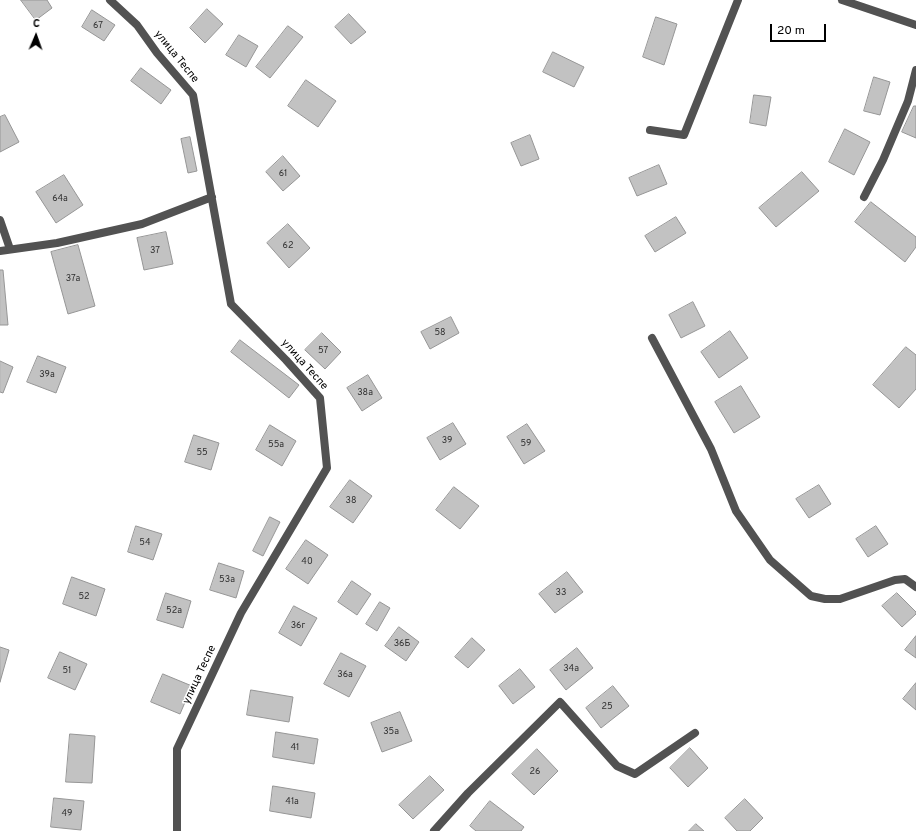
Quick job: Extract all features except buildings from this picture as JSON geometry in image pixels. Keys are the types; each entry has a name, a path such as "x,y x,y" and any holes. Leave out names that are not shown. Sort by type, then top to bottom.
{"street":[{"name":"улица Теспе","path":"110,0 137,25 157,53 193,95 231,304 286,360 320,398 327,468 241,613 177,749 177,831"},
{"path":"650,130 684,135 738,0"},
{"path":"842,0 916,25"},
{"path":"864,197 908,101 916,70"},
{"path":"0,251 57,243 142,224 212,197"},
{"path":"0,220 10,249"},
{"path":"652,338 711,449 736,512 770,560 811,596 825,599 840,599 895,580 904,579 916,587"},
{"path":"434,831 468,793 560,702 617,766 635,774 695,734"}]}
